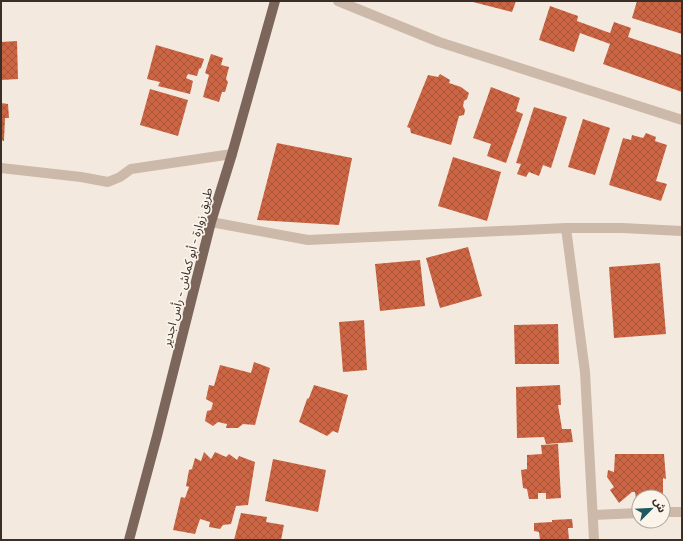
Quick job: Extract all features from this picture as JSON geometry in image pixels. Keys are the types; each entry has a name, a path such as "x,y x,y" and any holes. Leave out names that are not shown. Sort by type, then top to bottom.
{"main road":[{"name":"طريق زوارة - أبو كماش - رأس اجدير","path":"129,540 211,222 232,154 275,1"}],"street":[{"path":"338,1 440,42 682,120"},
{"path":"1,168 81,177 108,182 120,177 131,169 232,154"},
{"path":"211,222 308,240 566,228 622,228 682,231"},
{"path":"566,228 585,372 594,540"},
{"path":"671,512 682,512"},
{"path":"592,515 631,513"}],"building":[{"path":"469,1 516,1 512,12"},
{"path":"637,1 682,1 682,34 632,18"},
{"path":"550,6 578,16 577,21 610,33 614,22 631,28 628,37 682,55 682,92 603,64 610,44 580,33 574,52 539,40"},
{"path":"17,41 18,79 1,80 1,42"},
{"path":"156,45 204,59 197,76 188,74 186,78 193,81 190,94 158,86 160,82 147,79"},
{"path":"211,54 223,58 221,65 229,67 226,79 228,82 225,92 222,92 219,102 203,97 209,75 205,73"},
{"path":"440,74 450,80 449,83 461,87 469,93 467,99 464,101 464,115 459,116 451,145 411,133 410,128 407,127 428,75 438,77"},
{"path":"491,87 520,98 516,111 523,114 506,163 487,156 491,144 473,138"},
{"path":"150,89 188,100 178,136 140,125"},
{"path":"1,103 8,104 9,118 5,118 4,141 1,140"},
{"path":"534,107 567,117 551,168 543,165 539,176 529,172 526,177 517,174 521,164 516,163"},
{"path":"583,119 610,128 595,175 568,167"},
{"path":"646,133 656,137 655,141 667,145 656,181 667,184 661,201 609,185 623,138 631,140 632,135 643,138"},
{"path":"277,143 352,158 339,225 257,220"},
{"path":"453,157 501,172 487,221 438,206"},
{"path":"468,247 482,296 440,308 426,258"},
{"path":"420,260 425,306 380,311 375,264"},
{"path":"660,263 666,334 614,338 609,267"},
{"path":"364,320 367,370 343,372 339,322"},
{"path":"558,324 559,364 515,364 514,325"},
{"path":"254,362 270,368 255,425 243,424 238,428 226,428 227,424 218,422 213,426 205,421 207,411 211,410 213,403 206,399 209,385 214,386 220,365 251,373"},
{"path":"314,385 348,395 338,433 333,431 327,436 299,422 307,399 309,398"},
{"path":"560,385 561,405 558,405 562,429 571,429 573,442 546,444 544,437 517,438 516,387"},
{"path":"558,444 561,498 546,499 546,493 538,493 538,499 529,499 527,489 523,488 521,470 527,469 527,455 542,454 541,445"},
{"path":"204,452 211,459 215,452 226,457 229,454 237,460 239,456 255,462 248,505 236,506 231,524 223,525 220,529 209,527 210,522 200,519 195,534 173,530 181,497 185,498 189,487 186,486 189,470 192,469 195,458 201,461"},
{"path":"615,454 664,454 666,479 663,478 663,489 631,489 631,493 619,503 610,490 614,487 607,477 608,470 614,472"},
{"path":"273,459 326,470 318,512 265,501"},
{"path":"241,513 267,517 266,522 284,525 281,540 234,540"},
{"path":"572,519 573,528 568,528 569,540 540,540 539,532 534,531 534,523"}]}
